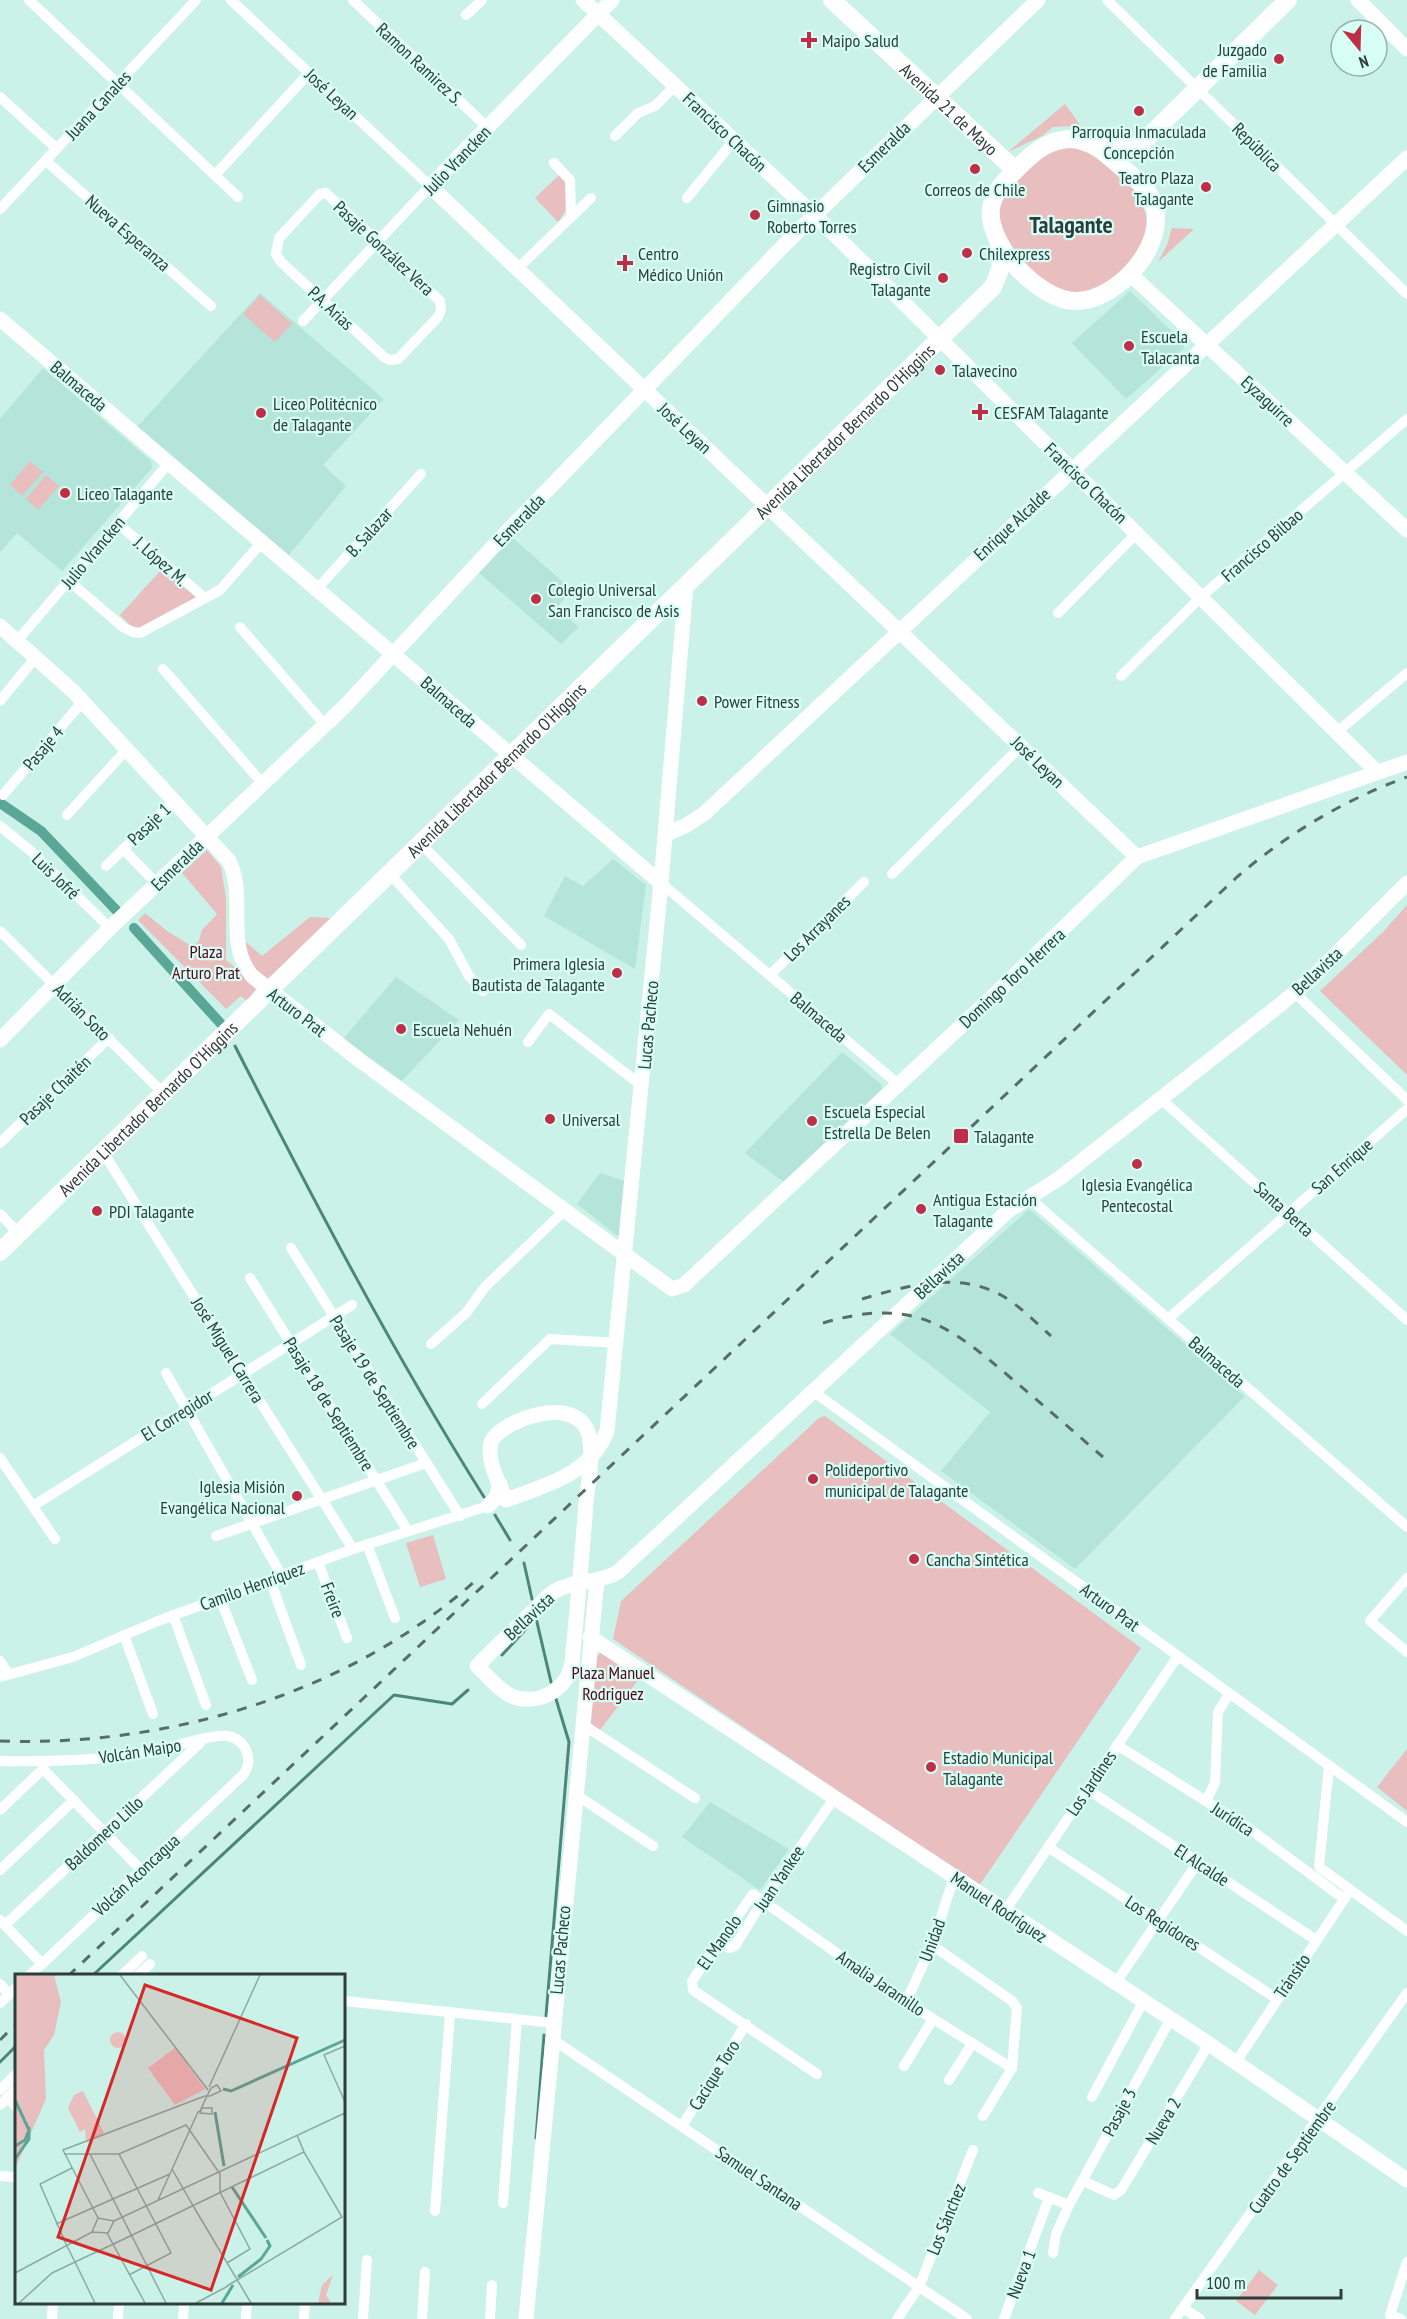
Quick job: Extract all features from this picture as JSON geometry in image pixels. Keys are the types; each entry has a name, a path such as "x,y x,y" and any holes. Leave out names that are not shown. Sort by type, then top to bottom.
{"main road":[{"name":"Avenida 21 de Mayo","path":"832,0 1015,170"},
{"path":"993,287 1001,267 999,244 992,228 992,204 1000,187 1015,170 1039,149 1053,141 1073,139 1096,146 1122,149 1142,144 1288,0"},
{"path":"1142,144 1138,163 1143,186"},
{"path":"999,244 1036,284 1059,298 1083,300 1104,294 1129,273 1147,253 1157,231 1154,204 1143,186 1096,146"},
{"path":"993,287 1014,281 1036,284"},
{"name":"Avenida Libertador Bernardo O'Higgins","path":"0,1252 993,287"}],"street":[{"path":"28,0 238,197"},
{"name":"Juana Canales","path":"0,209 196,0"},
{"name":"José Leyan","path":"231,0 1022,745 1137,857"},
{"name":"Ramon Ramirez S.","path":"353,0 488,128"},
{"path":"466,15 482,0"},
{"name":"Francisco Chacón","path":"583,0 814,215 1202,596 1377,772"},
{"name":"Julio Vrancken","path":"303,321 430,186 612,0"},
{"name":"Esmeralda","path":"0,1040 110,928 325,725 814,215 1038,0"},
{"name":"República","path":"1107,0 1407,294"},
{"path":"1358,0 1407,49"},
{"path":"215,175 309,73"},
{"path":"615,136 638,113 655,106 675,86"},
{"path":"0,97 57,149"},
{"path":"687,198 734,140"},
{"name":"Enrique Alcalde","path":"666,834 686,826 705,813 1071,469 1407,158"},
{"name":"Nueva Esperanza","path":"46,161 211,306"},
{"path":"554,163 570,180 572,216"},
{"name":"Pasaje González Vera","path":"276,249 282,234 324,193 438,298 441,307 438,316 400,357 392,360"},
{"path":"517,269 591,198"},
{"name":"P.A. Arias","path":"276,249 282,262 384,357 392,360"},
{"name":"Eyzaguirre","path":"1129,273 1407,530"},
{"name":"Balmaceda","path":"0,319 898,1084"},
{"name":"Francisco Bilbao","path":"1121,676 1202,596 1407,419"},
{"name":"Julio Vrancken","path":"17,641 169,463"},
{"name":"B. Salazar","path":"317,589 421,474"},
{"name":"J. López M.","path":"117,523 205,598"},
{"path":"1058,613 1137,533"},
{"path":"69,581 123,627 136,633 147,630 230,582 262,542"},
{"name":"Lucas Pacheco","path":"506,1500 574,1473 600,1447 609,1423 666,834 686,585"},
{"name":"Arturo Prat","path":"0,626 83,701 175,799 229,861 233,871 238,948 241,960 252,976 268,991 564,1211 667,1287 675,1289"},
{"path":"240,627 325,725"},
{"path":"0,701 36,657"},
{"path":"164,669 263,784"},
{"path":"1337,732 1407,673"},
{"name":"Pasaje 4","path":"3,795 83,701"},
{"path":"892,874 1022,745"},
{"path":"67,815 128,748"},
{"name":"Domingo Toro Herrera","path":"675,1289 684,1285 1137,857 1407,762"},
{"name":"Pasaje 1","path":"106,866 175,799"},
{"name":"Luis Jofré","path":"0,826 32,852 110,928"},
{"path":"420,843 521,945"},
{"name":"Pasaje 1","path":"123,849 157,884"},
{"path":"389,873 449,939 469,976 483,991"},
{"name":"Los Arrayanes","path":"770,975 864,882"},
{"name":"Bellavista","path":"500,1484 493,1465 491,1444 499,1431 561,1411 580,1420 588,1434 590,1465 572,1663 568,1676 561,1686 547,1695 527,1700 506,1693 477,1666 552,1592 570,1585 597,1580 618,1572 1009,1210 1027,1196 1060,1178 1295,993 1407,883"},
{"name":"Adrián Soto","path":"0,930 164,1094"},
{"path":"1295,993 1407,1100"},
{"path":"528,1042 549,1014 642,1086"},
{"name":"Pasaje Chaitén","path":"0,1143 109,1038"},
{"name":"Santa Berta","path":"1161,1099 1407,1320"},
{"name":"San Enrique","path":"1168,1319 1407,1109"},
{"name":"José Miguel Carrera","path":"103,1152 353,1549"},
{"name":"Balmaceda","path":"1027,1196 1407,1527"},
{"path":"431,1344 466,1313 485,1287 564,1211"},
{"path":"0,1214 19,1234"},
{"name":"Pasaje 19 de Septiembre","path":"291,1248 460,1516"},
{"name":"Pasaje 18 de Septiembre","path":"250,1278 408,1531"},
{"name":"El Corregidor","path":"33,1506 352,1305"},
{"path":"482,1404 550,1339 618,1343"},
{"path":"166,1373 282,1576"},
{"name":"Arturo Prat","path":"814,1392 1407,1822"},
{"path":"0,1458 55,1539"},
{"path":"216,1536 426,1463"},
{"path":"500,1484 523,1493"},
{"path":"500,1484 506,1500"},
{"path":"488,1506 496,1498 500,1484"},
{"name":"Camilo Henríquez","path":"5,1676 73,1657 173,1615 353,1549 506,1500"},
{"path":"367,1544 395,1618"},
{"name":"Freire","path":"318,1562 347,1638"},
{"path":"1407,1578 1370,1621 1407,1652"},
{"path":"270,1580 301,1665"},
{"name":"Lucas Pacheco","path":"526,2319 597,1580"},
{"path":"220,1598 252,1680"},
{"path":"173,1615 206,1705"},
{"path":"124,1635 153,1714"},
{"name":"Manuel Rodríguez","path":"590,1637 1209,2044 1407,2180"},
{"name":"Los Jardines","path":"1005,1911 1178,1656"},
{"path":"0,1661 5,1676"},
{"path":"1206,1802 1215,1783 1219,1710 1229,1694"},
{"path":"582,1724 695,1798"},
{"name":"Volcán Maipo","path":"0,1761 44,1765 150,1752 222,1735 237,1740 248,1755 248,1766 243,1775"},
{"name":"Baldomero Lillo","path":"3,1922 105,1832 202,1740"},
{"name":"Jurídica","path":"1117,1745 1253,1831 1346,1895"},
{"path":"0,1810 44,1765 141,1870"},
{"path":"1329,1766 1319,1867 1346,1895 1407,1931"},
{"name":"Volcán Aconcagua","path":"31,1974 243,1775"},
{"name":"El Alcalde","path":"1087,1789 1316,1940"},
{"path":"575,1794 653,1845"},
{"name":"Juan Yankee","path":"720,1942 733,1948 835,1797"},
{"path":"0,1870 74,1800"},
{"name":"Los Regidores","path":"1048,1847 1277,1999"},
{"path":"1115,1984 1198,1862"},
{"name":"Unidad","path":"906,2002 932,1945 954,1877"},
{"name":"Amalia Jaramillo","path":"753,1894 906,2002 1012,2068"},
{"name":"El Manolo","path":"746,2024 694,1992 692,1981 753,1894"},
{"name":"Tránsito","path":"1236,2062 1346,1895"},
{"path":"3,1922 42,1964"},
{"path":"932,1945 1015,2005 1018,2013 1012,2068 983,2116"},
{"path":"124,1974 146,1960 137,1974"},
{"path":"0,1984 13,1991 0,2003"},
{"name":"Cuatro de Septiembre","path":"1175,2319 1407,1993"},
{"path":"345,2001 553,2023"},
{"path":"1092,2097 1143,2002"},
{"path":"435,2211 450,2013"},
{"path":"904,2066 933,2019"},
{"path":"503,2203 517,2020"},
{"name":"Pasaje 3","path":"1053,2253 1056,2234 1069,2205 1170,2020"},
{"path":"746,2024 818,2074"},
{"name":"Cacique Toro","path":"682,2126 746,2024"},
{"name":"Samuel Santana","path":"552,2039 967,2319"},
{"path":"949,2080 972,2044"},
{"name":"Nueva 2","path":"1083,2181 1114,2195 1121,2190 1209,2044"},
{"path":"2,2098 15,2076"},
{"path":"2,2098 15,2090"},
{"path":"2,2098 15,2106"},
{"name":"Los Sánchez","path":"897,2319 920,2287 973,2150"},
{"path":"0,2176 15,2177"},
{"path":"1038,2193 1069,2205"},
{"name":"Nueva 1","path":"1004,2319 1049,2198"},
{"path":"1039,2228 1056,2234"},
{"path":"363,2319 367,2260"},
{"path":"1401,2319 1390,2315 1407,2262"},
{"path":"422,2319 425,2272"},
{"path":"490,2319 492,2285"},
{"path":"52,2319 53,2304"},
{"path":"118,2319 119,2304"},
{"path":"183,2319 184,2304"},
{"path":"246,2319 247,2304"},
{"path":"304,2319 305,2304"},
{"path":"1184,2308 1200,2319"}],"shaded area":[{"name":"Escuela Talacanta","path":"1130,291 1183,342 1184,348 1126,399 1072,343"},
{"name":"Liceo Politécnico de Talagante","path":"260,293 384,399 323,465 346,486 289,555 137,427"},
{"name":"Liceo Talagante","path":"43,368 151,461 152,468 62,571 17,533 0,552 0,419"},
{"name":"Colegio Universal San Francisco de Asis","path":"513,538 572,590 557,607 579,627 561,644 479,573"},
{"path":"613,859 646,885 635,969 544,916 565,876 583,886"},
{"name":"Escuela Nehuén","path":"396,977 459,1020 402,1081 343,1039"},
{"name":"Escuela Especial Estrella De Belen","path":"842,1052 881,1084 882,1089 784,1182 745,1153"},
{"path":"600,1173 625,1181 619,1237 577,1204"},
{"path":"1029,1209 1245,1396 1075,1569 941,1471 990,1412 890,1334"},
{"path":"710,1802 789,1849 760,1890 682,1837"}],"green space":[{"path":"1065,104 1081,126 1053,127 1042,136 1008,152"},
{"path":"1073,146 1088,150 1133,188 1146,214 1147,230 1138,255 1113,281 1087,294 1052,290 1012,254 997,212 1011,187 1026,168 1046,155"},
{"path":"559,175 567,182 567,209 558,222 535,198"},
{"path":"1172,228 1194,229 1158,262 1167,245"},
{"path":"260,295 292,324 275,342 243,314"},
{"path":"30,461 43,472 22,496 10,485"},
{"path":"46,475 59,486 38,510 26,499"},
{"path":"162,569 198,599 139,628 130,625 120,615"},
{"name":"Plaza Arturo Prat","path":"207,850 221,867 226,898 226,960 258,986 247,1001 241,996 226,1009 138,920 145,913 167,931 193,947 199,941 202,930 217,914 182,873"},
{"path":"1407,905 1407,1075 1320,991 1383,932"},
{"path":"310,917 331,918 268,979 264,979 254,970 240,937 262,956"},
{"name":"Estadio Municipal Talagante","path":"825,1416 1141,1648 979,1886 613,1639 621,1601 819,1418"},
{"path":"433,1535 446,1579 420,1587 406,1543"},
{"name":"Plaza Manuel Rodriguez","path":"603,1651 642,1675 600,1730 590,1725 596,1657"},
{"path":"1407,1749 1407,1811 1377,1787"},
{"path":"1259,2270 1278,2285 1255,2315 1236,2301"}],"waterway":[{"path":"0,803 41,831 116,910"},
{"path":"134,928 222,1025"},
{"path":"235,1046 324,1218 386,1331 484,1497"},
{"path":"495,1515 510,1540"},
{"path":"524,1563 532,1599"},
{"path":"536,1618 551,1682"},
{"path":"502,1655 527,1628"},
{"path":"94,1974 394,1695 452,1704 468,1690"},
{"path":"546,2016 569,1742 556,1699"},
{"path":"536,2138 544,2035"},
{"path":"0,2062 15,2047"}],"railway":[{"path":"70,1974 1237,877 1276,846 1317,819 1361,796 1407,777"},
{"path":"862,1299 931,1283 967,1284 984,1288 1008,1299 1051,1336"},
{"path":"823,1323 881,1313 926,1320 947,1330 989,1359 1103,1457"},
{"path":"0,1741 63,1740 127,1734 191,1723 253,1706 313,1683 371,1655 425,1621 475,1581"},
{"path":"0,2040 15,2025"}],"place":[{"name":"Maipo Salud","path":"809,40"},
{"name":"Juzgado de Familia","path":"1279,59"},
{"name":"Parroquia Inmaculada Concepción","path":"1139,111"},
{"name":"Correos de Chile","path":"975,169"},
{"name":"Teatro Plaza Talagante","path":"1206,187"},
{"name":"Gimnasio Roberto Torres","path":"755,215"},
{"name":"Chilexpress","path":"967,253"},
{"name":"Centro Médico Unión","path":"625,263"},
{"name":"Registro Civil Talagante","path":"943,278"},
{"name":"Escuela Talacanta","path":"1129,346"},
{"name":"Talavecino","path":"940,370"},
{"name":"CESFAM Talagante","path":"980,412"},
{"name":"Liceo Politécnico de Talagante","path":"261,413"},
{"name":"Liceo Talagante","path":"65,493"},
{"name":"Colegio Universal San Francisco de Asis","path":"536,599"},
{"name":"Power Fitness","path":"702,701"},
{"name":"Primera Iglesia Bautista de Talagante","path":"617,973"},
{"name":"Escuela Nehuén","path":"401,1029"},
{"name":"Universal","path":"550,1119"},
{"name":"Escuela Especial Estrella De Belen","path":"812,1121"},
{"name":"Talagante","path":"961,1136"},
{"name":"Iglesia Evangélica Pentecostal","path":"1137,1164"},
{"name":"Antigua Estación Talagante","path":"921,1209"},
{"name":"PDI Talagante","path":"97,1211"},
{"name":"Polideportivo municipal de Talagante","path":"813,1479"},
{"name":"Iglesia Misión Evangélica Nacional","path":"297,1496"},
{"name":"Cancha Sintética","path":"914,1559"},
{"name":"Estadio Municipal Talagante","path":"931,1767"}],"district":[{"name":"Talagante","path":"1071,224"}]}
